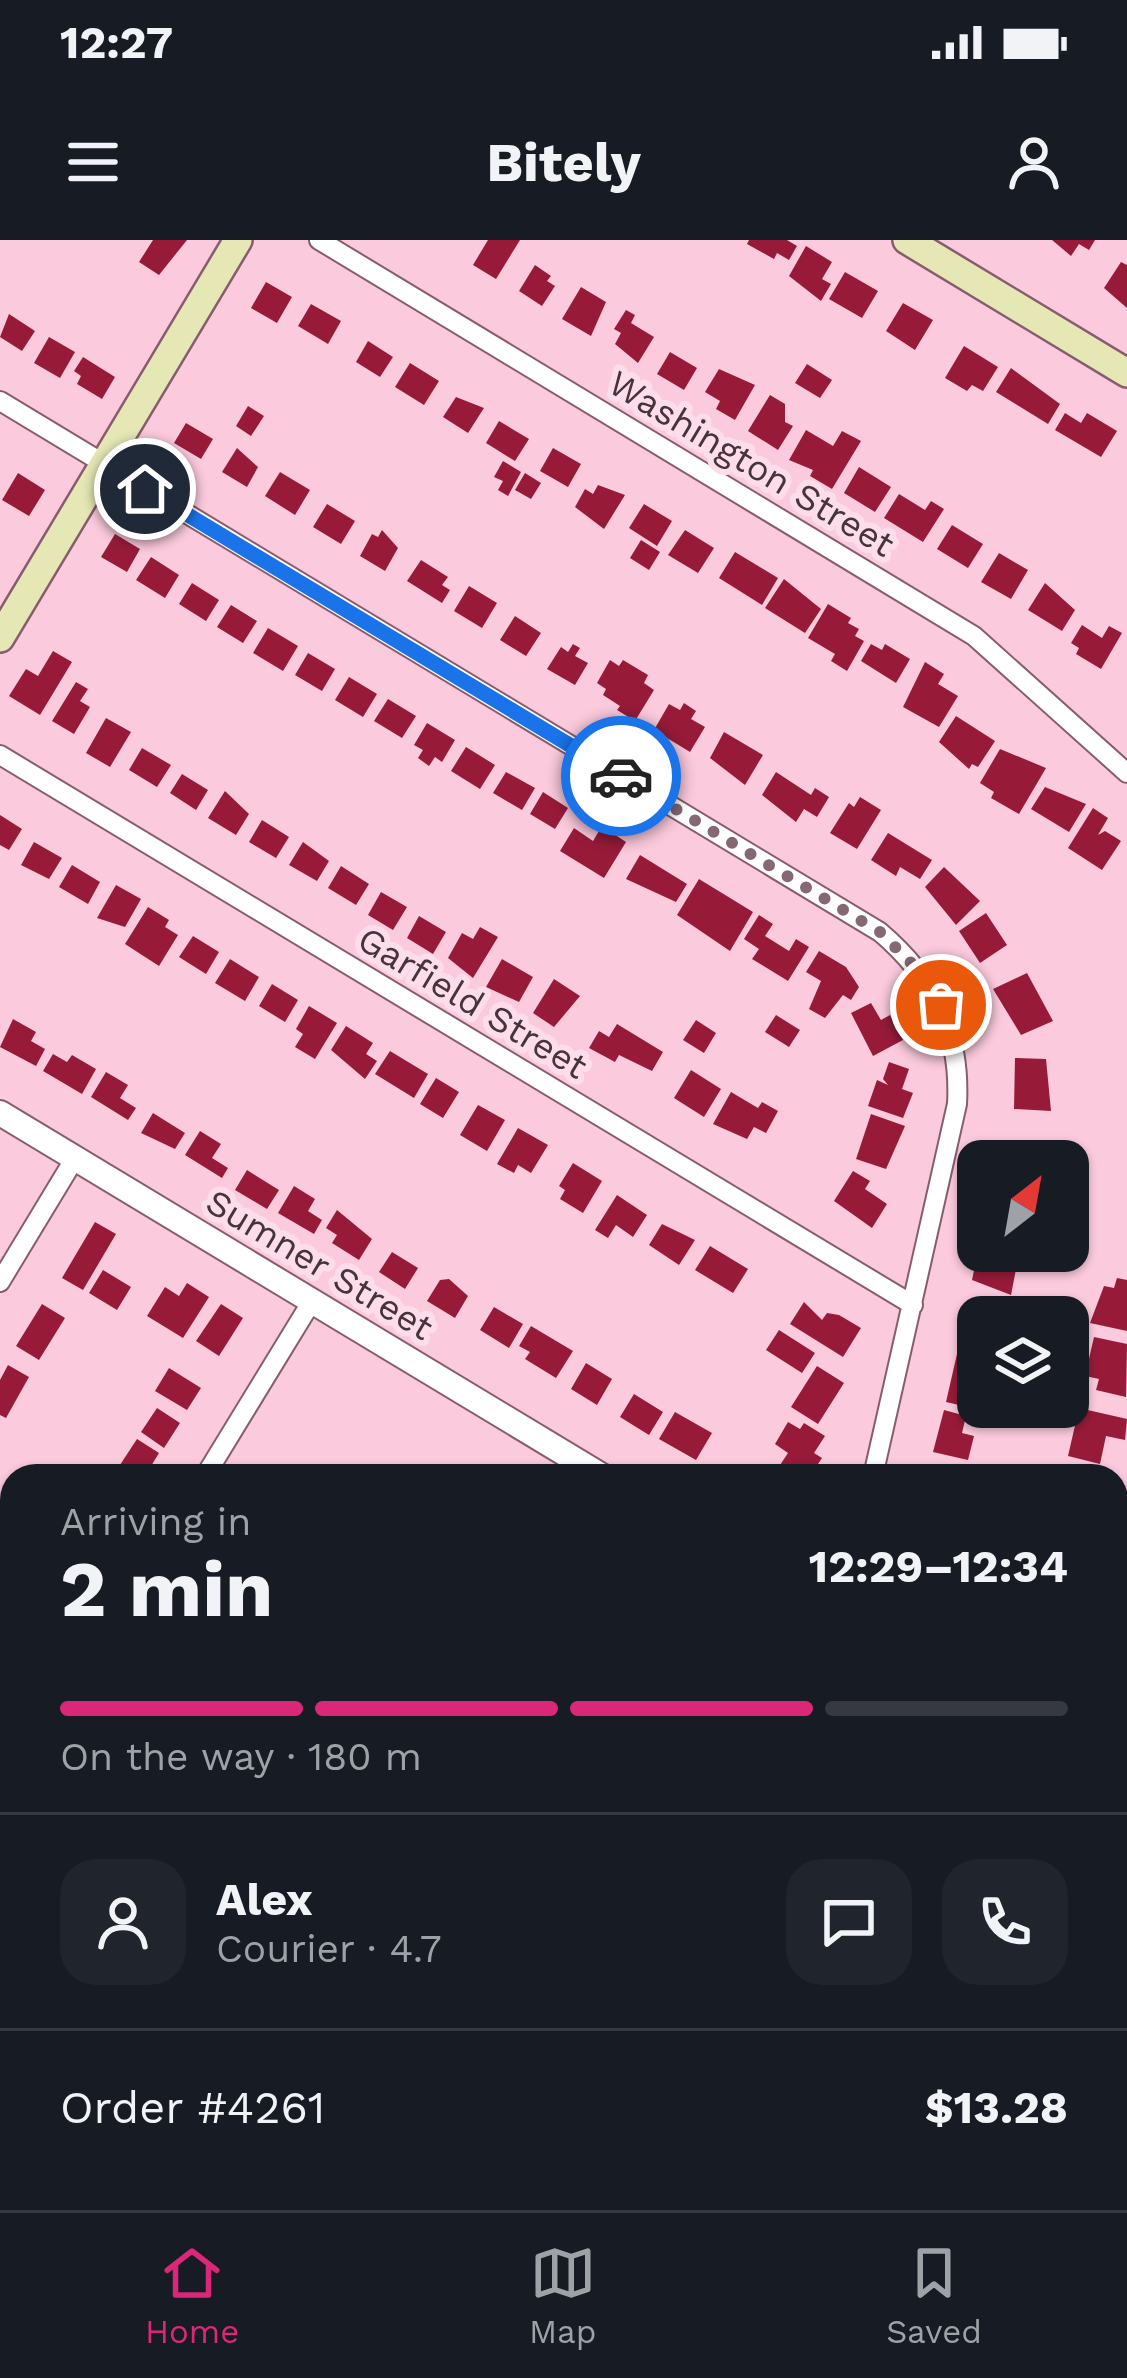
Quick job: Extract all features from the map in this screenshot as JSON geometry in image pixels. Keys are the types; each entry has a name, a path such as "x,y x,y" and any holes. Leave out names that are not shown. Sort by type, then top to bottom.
{"main road":[{"path":"0,638 238,240"},
{"path":"907,240 1127,373"}],"street":[{"name":"Washington Street","path":"319,240 974,636 1127,773"},
{"path":"0,401 880,932 925,977 954,1043 957,1104 876,1464"},
{"name":"Garfield Street","path":"0,755 913,1305"},
{"name":"Sumner Street","path":"0,1113 582,1464"},
{"path":"0,1282 75,1158"},
{"path":"213,1464 311,1301"}],"building":[{"path":"153,240 187,240 159,275 139,262"},
{"path":"488,240 520,240 496,279 473,265"},
{"path":"749,240 787,240 797,246 789,260 777,253 774,259 747,244"},
{"path":"1052,240 1095,240 1089,250 1079,244 1071,256"},
{"path":"806,246 832,262 822,279 831,284 821,301 789,276"},
{"path":"1121,262 1127,265 1127,308 1104,288"},
{"path":"535,265 551,276 547,281 555,286 542,306 519,291"},
{"path":"845,272 878,291 862,318 829,299"},
{"path":"266,282 292,297 277,323 251,308"},
{"path":"581,287 606,302 591,336 562,319"},
{"path":"903,303 933,320 915,350 886,331"},
{"path":"311,304 341,321 328,344 298,326"},
{"path":"626,310 635,315 631,323 654,337 638,363 615,344 621,333 614,329"},
{"path":"9,314 35,331 22,351 0,337"},
{"path":"49,337 75,352 60,378 34,363"},
{"path":"368,341 393,357 380,377 356,362"},
{"path":"964,346 998,367 983,391 972,385 967,391 945,378"},
{"path":"670,352 697,368 684,390 657,374"},
{"path":"83,357 115,377 102,399 77,384 81,376 74,371"},
{"path":"410,363 439,381 424,405 395,387"},
{"path":"807,364 832,380 820,398 795,383"},
{"path":"1011,368 1060,404 1048,424 996,392"},
{"path":"719,369 755,385 735,420 716,409 720,401 705,392"},
{"path":"770,395 785,404 785,422 793,426 778,450 748,431"},
{"path":"456,397 484,408 468,433 443,417"},
{"path":"248,406 264,416 251,436 236,426"},
{"path":"1065,413 1081,423 1087,413 1117,431 1101,457 1055,430"},
{"path":"499,421 529,439 515,461 486,443"},
{"path":"186,423 213,439 201,459 174,443"},
{"path":"806,430 833,446 842,431 861,441 832,489 810,476 813,470 789,460"},
{"path":"237,448 258,467 247,487 222,472"},
{"path":"553,448 581,464 568,487 540,471"},
{"path":"503,461 521,472 508,496 498,490 503,481 494,477"},
{"path":"859,467 891,487 875,512 844,493"},
{"path":"280,472 310,490 295,515 265,496"},
{"path":"18,473 45,490 29,516 2,500"},
{"path":"525,473 541,483 531,499 515,490"},
{"path":"598,485 625,495 604,529 575,507 585,489 593,494"},
{"path":"899,494 925,510 931,501 944,509 923,542 884,518"},
{"path":"327,504 355,521 341,544 313,527"},
{"path":"644,504 672,521 657,546 629,528"},
{"path":"952,525 983,544 968,568 937,549"},
{"path":"382,530 398,548 385,571 360,556 372,534 378,537"},
{"path":"685,530 714,548 698,573 668,555"},
{"path":"115,534 140,549 127,572 101,557"},
{"path":"641,540 660,552 649,570 630,558"},
{"path":"735,552 778,578 762,605 719,578"},
{"path":"999,553 1028,570 1011,599 981,582"},
{"path":"151,557 179,575 165,598 136,580"},
{"path":"421,560 448,577 442,585 450,590 442,603 407,581"},
{"path":"784,579 821,609 805,633 765,608"},
{"path":"192,583 219,600 206,621 179,604"},
{"path":"1045,583 1075,610 1062,631 1028,610"},
{"path":"469,586 497,603 482,628 454,611"},
{"path":"828,604 851,618 848,623 859,629 855,636 864,641 847,671 831,661 835,654 808,638"},
{"path":"231,605 257,621 243,643 217,627"},
{"path":"515,616 541,633 526,656 500,640"},
{"path":"1082,625 1102,638 1109,626 1122,633 1101,669 1076,654 1079,648 1071,643"},
{"path":"268,628 298,646 283,671 253,653"},
{"path":"573,644 580,648 575,656 588,663 575,685 547,669 561,647 568,652"},
{"path":"871,644 882,650 885,644 910,659 896,683 861,661"},
{"path":"53,651 72,662 40,715 9,696 26,669 38,676"},
{"path":"308,653 335,669 322,691 295,675"},
{"path":"610,660 619,666 623,660 648,675 644,683 654,690 635,721 617,710 620,706 603,695 606,689 597,683"},
{"path":"925,662 944,674 938,684 958,696 939,727 903,707"},
{"path":"349,677 377,694 363,717 335,700"},
{"path":"76,682 88,689 80,701 90,707 74,734 52,721"},
{"path":"388,699 416,716 402,738 374,721"},
{"path":"684,703 696,711 691,719 705,727 690,752 654,730 669,704 680,710"},
{"path":"956,716 995,741 978,767 972,764 969,769 939,742"},
{"path":"106,718 131,732 110,767 86,753"},
{"path":"427,723 455,740 442,762 435,757 429,766 418,758 423,750 414,745"},
{"path":"724,732 763,755 745,785 710,758"},
{"path":"466,747 495,765 480,789 451,771"},
{"path":"142,748 171,765 157,787 129,770"},
{"path":"1000,749 1046,768 1019,814 991,798 994,792 980,783"},
{"path":"506,772 535,788 522,810 493,793"},
{"path":"776,772 811,795 815,788 829,797 817,817 804,809 796,822 762,795"},
{"path":"182,774 208,790 196,810 170,793"},
{"path":"1045,787 1086,804 1069,832 1031,809"},
{"path":"225,791 249,814 236,835 208,818"},
{"path":"543,792 568,808 555,829 530,814"},
{"path":"860,797 881,810 857,849 830,833 849,803 854,807"},
{"path":"1093,808 1108,818 1098,835 1105,831 1121,841 1102,870 1068,848"},
{"path":"0,815 22,829 9,850 0,845"},
{"path":"262,820 289,837 276,858 249,842"},
{"path":"602,826 626,842 604,878 560,851 574,828 593,841"},
{"path":"888,833 932,860 920,879 900,867 896,876 871,860"},
{"path":"34,842 62,858 49,879 21,865"},
{"path":"303,842 329,861 317,881 289,865"},
{"path":"640,855 687,884 676,902 626,879"},
{"path":"72,865 100,882 88,904 59,887"},
{"path":"341,866 369,884 356,905 328,888"},
{"path":"944,867 980,901 956,925 925,887"},
{"path":"699,879 753,912 730,951 677,915"},
{"path":"116,885 141,899 125,927 97,918"},
{"path":"381,892 407,907 393,930 368,915"},
{"path":"148,907 169,920 165,927 178,935 159,966 125,944"},
{"path":"986,913 1007,945 980,963 959,931"},
{"path":"759,915 773,924 765,936 789,951 796,939 809,947 788,981 752,959 759,949 744,939"},
{"path":"419,916 446,932 433,954 407,938"},
{"path":"480,927 498,937 473,978 448,958 462,933 473,939"},
{"path":"193,936 219,952 206,974 179,957"},
{"path":"819,951 846,967 859,987 851,1000 843,995 825,1018 809,1009 821,981 806,972"},
{"path":"230,959 259,977 245,1001 215,983"},
{"path":"502,959 533,977 519,1002 486,987"},
{"path":"1027,973 1053,1021 1021,1035 993,989"},
{"path":"554,979 580,996 554,1027 533,1013"},
{"path":"272,984 298,1000 285,1022 259,1006"},
{"path":"871,1003 881,1020 890,1015 903,1040 873,1056 851,1013"},
{"path":"309,1006 337,1023 315,1059 295,1047 303,1034 296,1029"},
{"path":"776,1015 800,1030 789,1047 765,1032"},
{"path":"13,1019 36,1032 31,1041 45,1049 36,1066 0,1047"},
{"path":"696,1020 716,1033 704,1053 683,1040"},
{"path":"617,1024 663,1052 652,1071 619,1055 615,1062 589,1048 599,1031 609,1037"},
{"path":"346,1026 373,1043 366,1054 377,1061 365,1079 331,1050"},
{"path":"390,1051 428,1074 414,1098 375,1074"},
{"path":"53,1054 67,1062 72,1055 96,1069 82,1094 43,1071"},
{"path":"1015,1058 1046,1059 1051,1111 1014,1109"},
{"path":"889,1062 909,1069 902,1089 913,1093 903,1118 868,1106 877,1080 888,1085 883,1079"},
{"path":"691,1070 721,1089 704,1117 674,1098"},
{"path":"106,1072 128,1085 120,1098 136,1108 128,1120 91,1097"},
{"path":"436,1078 459,1092 443,1118 420,1104"},
{"path":"731,1092 758,1108 762,1102 778,1111 766,1133 754,1127 747,1139 713,1124"},
{"path":"478,1105 505,1120 487,1151 460,1135"},
{"path":"153,1113 185,1133 175,1149 141,1133"},
{"path":"871,1114 905,1126 886,1169 856,1159"},
{"path":"518,1128 548,1145 531,1173 518,1165 514,1173 497,1164"},
{"path":"200,1131 221,1144 212,1158 228,1168 222,1178 185,1155"},
{"path":"573,1163 602,1181 583,1213 560,1199 565,1190 559,1186"},
{"path":"247,1170 279,1190 267,1209 235,1190"},
{"path":"853,1171 870,1181 865,1189 887,1204 872,1228 834,1201"},
{"path":"294,1186 315,1199 308,1211 322,1220 314,1234 278,1213"},
{"path":"617,1195 647,1215 633,1237 616,1225 608,1238 595,1230"},
{"path":"337,1210 372,1239 359,1260 332,1243 337,1235 326,1228"},
{"path":"95,1222 116,1234 83,1290 62,1278"},
{"path":"662,1224 695,1240 679,1265 649,1245"},
{"path":"710,1246 748,1269 733,1293 695,1270"},
{"path":"392,1252 418,1268 405,1289 379,1272"},
{"path":"103,1270 131,1287 117,1310 89,1293"},
{"path":"974,1272 1015,1272 1011,1295 972,1280"},
{"path":"1117,1278 1127,1280 1127,1331 1090,1323 1104,1286 1114,1288"},
{"path":"449,1279 468,1296 455,1318 427,1301 440,1280"},
{"path":"187,1283 209,1297 183,1338 147,1316 165,1287 179,1296"},
{"path":"804,1302 822,1320 827,1313 839,1315 861,1328 843,1357 790,1324"},
{"path":"42,1304 65,1318 39,1360 16,1346"},
{"path":"221,1304 243,1318 219,1356 196,1341"},
{"path":"494,1307 523,1324 509,1348 480,1330"},
{"path":"531,1326 573,1351 556,1378 525,1359 530,1352 519,1346"},
{"path":"779,1330 815,1353 802,1373 766,1350"},
{"path":"1094,1337 1127,1344 1126,1397 1096,1390 1099,1379 1089,1377"},
{"path":"957,1354 957,1405 946,1402"},
{"path":"586,1363 612,1379 597,1405 571,1389"},
{"path":"8,1365 29,1377 6,1418 0,1415 0,1380"},
{"path":"817,1366 844,1383 818,1424 791,1407"},
{"path":"169,1368 201,1388 187,1410 155,1391"},
{"path":"634,1394 663,1412 649,1435 620,1417"},
{"path":"157,1408 180,1423 164,1448 141,1432"},
{"path":"944,1410 957,1414 957,1428 974,1436 968,1460 933,1452"},
{"path":"1089,1410 1127,1419 1125,1440 1106,1436 1100,1464 1068,1456 1074,1428 1089,1428"},
{"path":"675,1412 712,1433 696,1460 659,1439"},
{"path":"788,1422 800,1429 804,1423 825,1436 814,1453 822,1458 818,1464 781,1464 788,1453 775,1444"},
{"path":"137,1439 159,1453 152,1464 121,1464"}],"way so far":[{"path":"621,776 880,932 925,977 941,1005"}],"route":[{"path":"145,489 621,776"}]}
